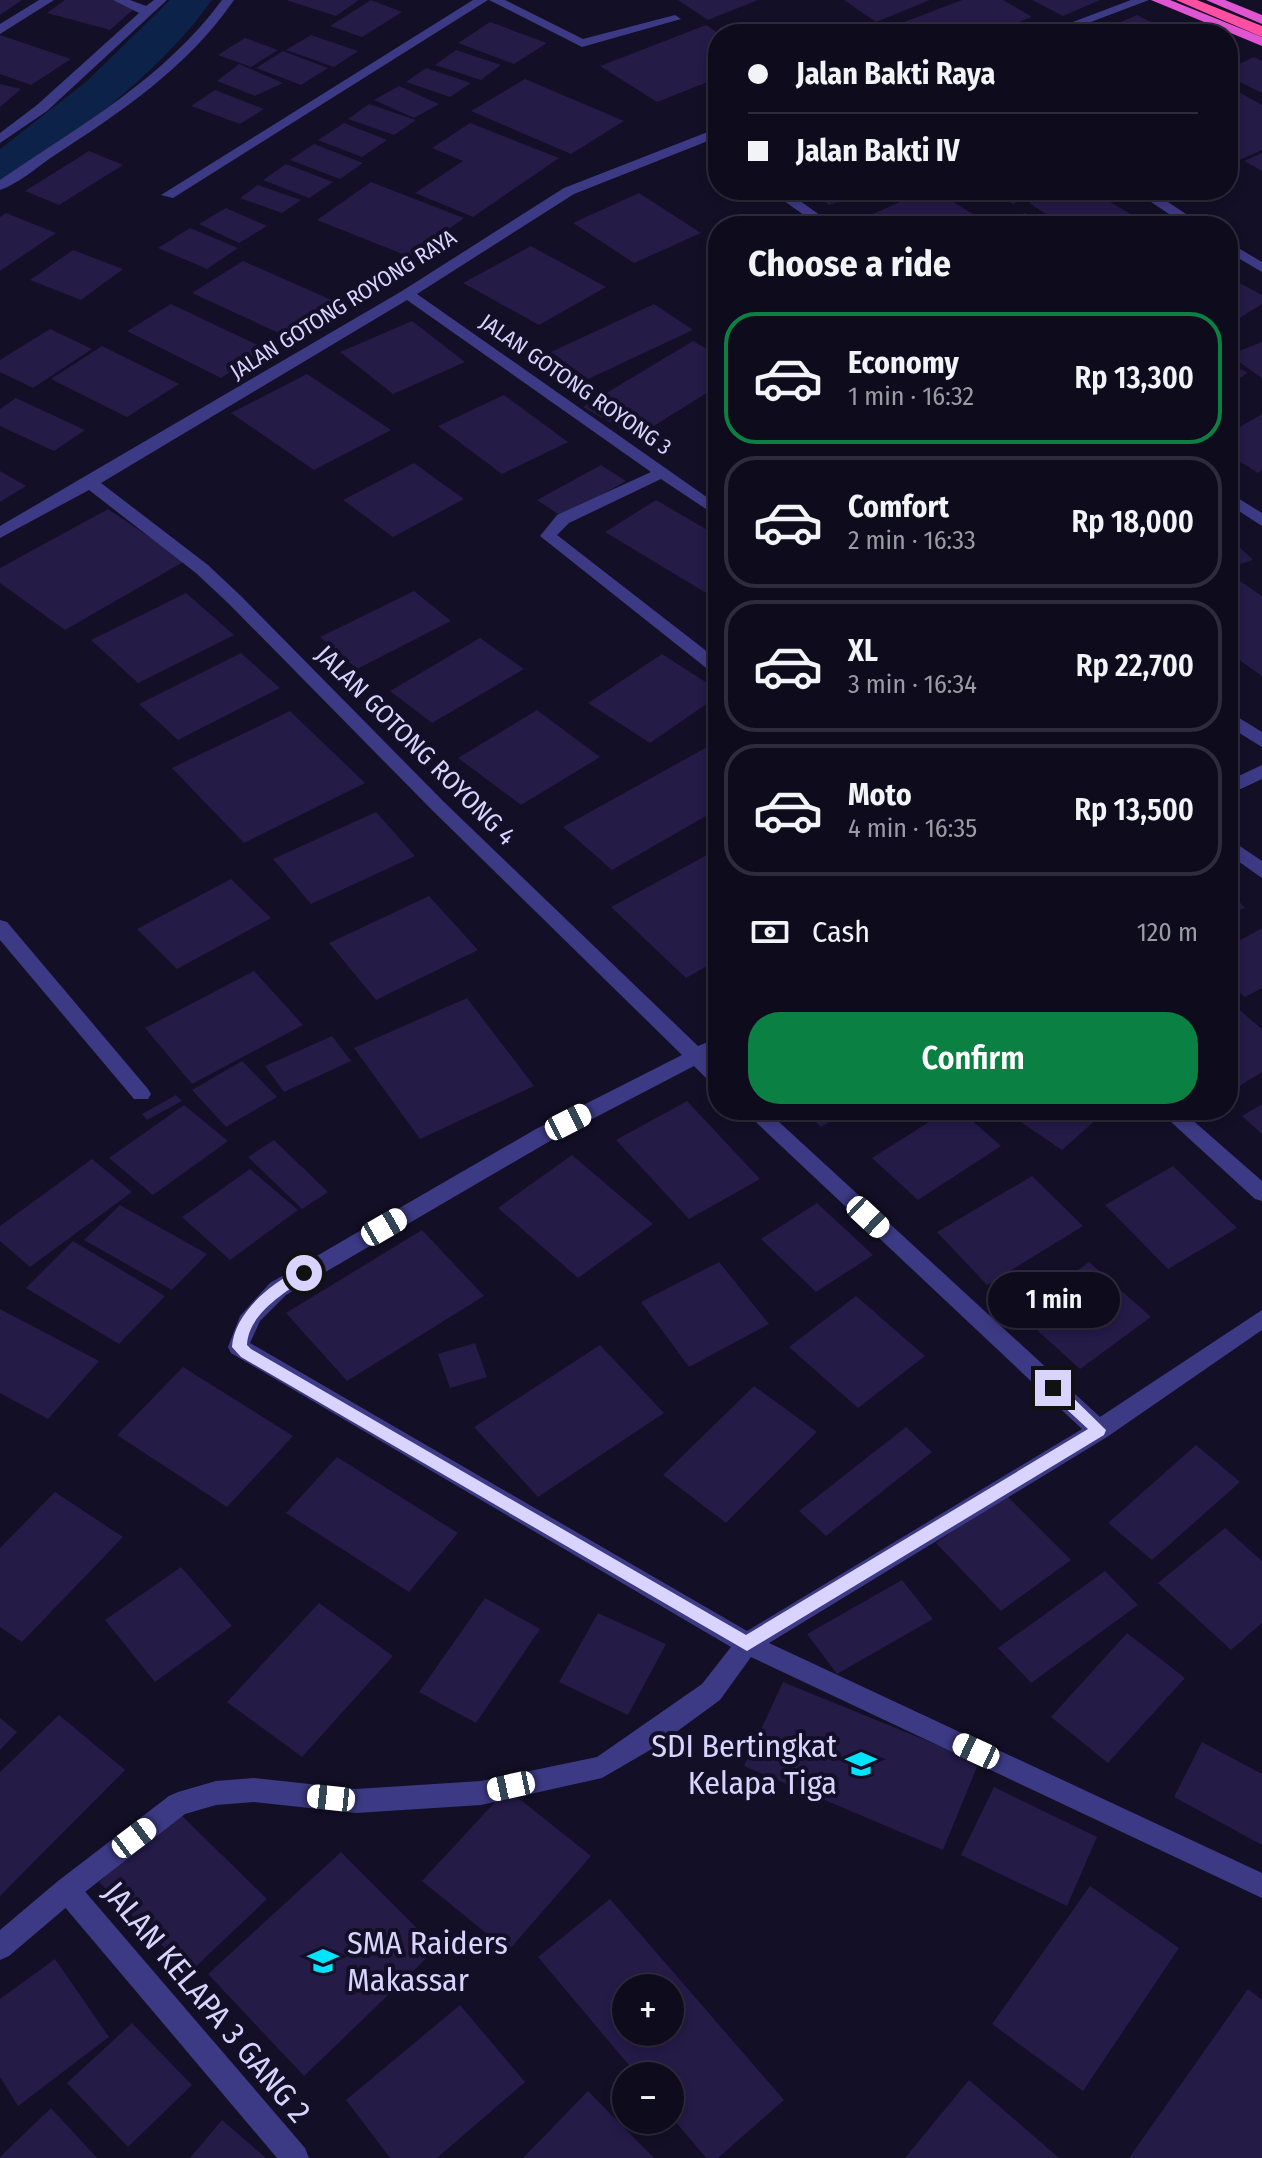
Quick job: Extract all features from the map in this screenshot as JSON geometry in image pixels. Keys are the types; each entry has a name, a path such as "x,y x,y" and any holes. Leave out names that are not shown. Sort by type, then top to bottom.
{"highway":[{"path":"1158,0 1217,24"},
{"path":"1184,0 1262,32"},
{"path":"1213,0 1262,20"},
{"path":"1238,32 1262,42"}],"street":[{"path":"0,30 48,0"},
{"path":"119,0 149,12"},
{"path":"0,139 42,108 161,0"},
{"path":"0,186 137,95 214,23 228,0"},
{"path":"168,195 482,0"},
{"path":"495,0 582,43 675,19"},
{"path":"1075,24 1143,0"},
{"name":"JALAN GOTONG ROYONG RAYA","path":"0,533 90,483 407,294 569,191 708,135"},
{"path":"700,138 708,143"},
{"path":"790,200 814,216"},
{"path":"1156,200 1181,216"},
{"path":"1238,252 1262,268"},
{"name":"JALAN GOTONG ROYONG 3","path":"407,294 708,505"},
{"path":"664,472 563,519 548,536 708,661"},
{"name":"JALAN GOTONG ROYONG 4","path":"90,483 202,569 235,600 438,806 708,1068"},
{"path":"1238,504 1262,521"},
{"path":"1238,724 1262,741"},
{"path":"1238,784 1262,771"},
{"path":"1238,852 1262,871"},
{"path":"0,927 141,1094"},
{"path":"708,1050 543,1135 278,1289 256,1310 240,1336 239,1347 747,1644 1262,1886"},
{"path":"764,1120 1099,1430"},
{"path":"1179,1120 1262,1193"},
{"path":"0,1947 67,1890 178,1804 216,1793 254,1790 356,1801 481,1793 602,1767 711,1692 747,1644 1099,1430 1262,1319"},
{"name":"JALAN KELAPA 3 GANG 2","path":"67,1890 295,2158"}],"building":[{"path":"0,0 22,0 0,15"},
{"path":"65,0 113,0 136,7 110,30 47,13"},
{"path":"286,0 359,0 336,16"},
{"path":"371,0 402,12 362,37 330,26"},
{"path":"678,0 758,0 708,20"},
{"path":"844,0 930,0 876,22"},
{"path":"962,0 1003,0 1032,17 1014,24 899,24"},
{"path":"1032,0 1100,0 1063,16"},
{"path":"1137,15 1154,24 1116,24"},
{"path":"490,22 547,43 514,64 458,43"},
{"path":"708,26 708,82 657,102 600,66"},
{"path":"0,35 71,59 31,85 0,74"},
{"path":"311,35 358,51 334,67 286,50"},
{"path":"245,38 278,50 251,67 218,55"},
{"path":"456,50 501,65 481,80 435,65"},
{"path":"283,51 328,68 301,85 256,68"},
{"path":"1254,57 1262,61 1262,93 1238,81 1238,64"},
{"path":"239,64 283,83 255,96 217,81"},
{"path":"426,68 471,83 450,97 406,82"},
{"path":"525,79 624,121 571,154 471,111"},
{"path":"0,84 21,89 0,107"},
{"path":"399,86 439,104 414,118 374,100"},
{"path":"215,90 264,109 240,124 191,106"},
{"path":"1238,92 1262,105 1262,150 1238,161"},
{"path":"369,104 416,120 394,135 348,119"},
{"path":"344,123 387,140 362,157 318,140"},
{"path":"470,123 559,158 473,217 415,193 463,161 432,148"},
{"path":"314,144 363,163 340,179 290,160"},
{"path":"89,151 123,165 59,205 25,191"},
{"path":"1262,153 1262,171 1244,161"},
{"path":"286,164 333,182 309,198 263,180"},
{"path":"371,182 464,218 410,257 317,220"},
{"path":"258,185 301,200 282,213 240,198"},
{"path":"639,193 701,233 634,263 573,223"},
{"path":"823,200 844,200 829,205"},
{"path":"904,200 950,200 976,216 868,216"},
{"path":"1036,200 1107,200 1134,216 1049,216 1029,203"},
{"path":"226,208 267,226 239,243 199,224"},
{"path":"6,213 56,233 0,271 0,217"},
{"path":"190,228 238,248 207,269 158,248"},
{"path":"531,246 606,287 539,325 463,283"},
{"path":"73,250 123,269 81,300 30,280"},
{"path":"243,261 336,302 285,336 192,293"},
{"path":"1238,282 1262,295 1262,304 1238,319"},
{"path":"171,304 266,349 221,378 127,331"},
{"path":"654,304 693,330 588,379 551,352"},
{"path":"412,321 465,362 393,394 340,352"},
{"path":"50,329 92,349 33,388 0,372 0,360"},
{"path":"693,341 708,349 708,392 636,437 583,407"},
{"path":"1262,342 1262,378 1238,361 1238,351"},
{"path":"102,346 179,384 127,417 51,379"},
{"path":"1238,368 1248,373 1238,379"},
{"path":"307,374 391,430 314,470 231,413"},
{"path":"504,395 568,442 502,474 438,426"},
{"path":"16,398 85,430 54,451 0,426 0,409"},
{"path":"1262,414 1262,470 1258,473 1238,460 1238,428"},
{"path":"414,463 464,499 393,537 343,500"},
{"path":"601,465 626,481 562,517 537,500"},
{"path":"0,471 26,486 0,502"},
{"path":"656,500 708,530 708,594 605,532"},
{"path":"108,509 185,561 65,630 0,583 0,568"},
{"path":"1238,546 1253,560 1238,565"},
{"path":"1238,580 1262,596 1262,676 1238,659"},
{"path":"414,591 451,621 357,669 320,637"},
{"path":"186,593 234,635 138,683 91,640"},
{"path":"480,638 524,669 432,723 390,691"},
{"path":"241,653 280,688 178,740 139,704"},
{"path":"662,654 708,684 708,703 650,743 588,703"},
{"path":"537,710 600,757 521,805 458,758"},
{"path":"290,711 365,783 244,843 172,768"},
{"path":"708,747 708,815 612,870 563,827"},
{"path":"376,812 415,856 311,904 273,859"},
{"path":"708,854 708,966 686,978 611,907"},
{"path":"231,879 271,918 177,969 137,929"},
{"path":"429,896 478,950 376,1000 329,943"},
{"path":"1262,928 1262,988 1245,997 1238,991 1238,941"},
{"path":"254,971 303,1025 192,1084 145,1028"},
{"path":"467,998 534,1086 420,1139 354,1048"},
{"path":"1238,1009 1262,1029 1262,1072 1238,1087"},
{"path":"332,1036 351,1061 284,1092 265,1066"},
{"path":"242,1061 277,1097 226,1127 192,1090"},
{"path":"176,1095 182,1101 147,1120 142,1114"},
{"path":"687,1101 760,1179 689,1219 616,1140"},
{"path":"1262,1104 1262,1134 1242,1116"},
{"path":"184,1105 228,1141 153,1195 109,1158"},
{"path":"814,1120 833,1120 821,1127"},
{"path":"932,1120 971,1120 1001,1146 918,1200 872,1158"},
{"path":"1018,1120 1096,1120 1062,1150"},
{"path":"274,1140 328,1192 302,1209 248,1157"},
{"path":"572,1155 653,1224 578,1278 498,1208"},
{"path":"92,1159 132,1192 30,1267 0,1241 0,1226"},
{"path":"1173,1166 1237,1228 1168,1269 1105,1205"},
{"path":"250,1169 298,1210 230,1260 182,1217"},
{"path":"1032,1176 1083,1226 987,1285 937,1232"},
{"path":"817,1203 873,1255 816,1292 761,1239"},
{"path":"120,1205 207,1254 172,1290 84,1240"},
{"path":"422,1230 484,1296 347,1381 286,1313"},
{"path":"73,1241 165,1296 119,1344 26,1288"},
{"path":"719,1262 769,1324 689,1367 641,1302"},
{"path":"1089,1262 1151,1317 1080,1369 1018,1313"},
{"path":"856,1296 925,1356 858,1408 789,1347"},
{"path":"0,1309 99,1361 48,1419 0,1393"},
{"path":"475,1343 487,1377 450,1388 438,1354"},
{"path":"600,1345 664,1413 538,1497 474,1427"},
{"path":"183,1367 293,1436 227,1507 117,1435"},
{"path":"754,1386 817,1432 726,1523 663,1475"},
{"path":"906,1427 932,1452 826,1536 799,1511"},
{"path":"1196,1445 1240,1482 1152,1560 1108,1523"},
{"path":"337,1457 458,1533 409,1592 286,1513"},
{"path":"55,1492 123,1537 22,1642 0,1627 0,1548"},
{"path":"1005,1494 1071,1560 1001,1611 936,1543"},
{"path":"1225,1528 1262,1561 1262,1623 1231,1650 1158,1583"},
{"path":"181,1567 232,1626 155,1682 105,1620"},
{"path":"1105,1571 1138,1605 1031,1683 998,1648"},
{"path":"902,1580 933,1619 837,1674 807,1634"},
{"path":"485,1598 540,1629 476,1723 419,1692"},
{"path":"319,1603 393,1656 302,1757 227,1702"},
{"path":"598,1613 666,1644 628,1715 559,1682"},
{"path":"1127,1633 1185,1678 1108,1763 1051,1717"},
{"name":"SDI Bertingkat Kelapa Tiga","path":"783,1682 979,1762 943,1850 744,1766"},
{"path":"59,1715 125,1770 0,1896 0,1772"},
{"path":"0,1718 17,1732 0,1750"},
{"path":"1202,1742 1262,1774 1262,1845 1174,1797"},
{"path":"994,1787 1097,1837 1067,1906 961,1855"},
{"path":"507,1789 591,1856 508,1951 422,1881"},
{"path":"177,1811 267,1899 189,1973 99,1882"},
{"name":"SMA Raiders Makassar","path":"341,1852 437,1948 304,2076 208,1974"},
{"path":"1090,1886 1179,1948 1083,2091 992,2024"},
{"path":"610,1899 675,1974 612,1974 612,2045 538,1957"},
{"path":"55,1959 109,2037 18,2106 0,2077 0,1999"},
{"path":"684,1984 784,2100 718,2158 706,2158 684,2132 684,2062 626,2062 613,2046 684,2046"},
{"path":"1248,1989 1262,2000 1262,2158 1129,2158"},
{"path":"460,2005 525,2082 437,2158 390,2158 346,2100"},
{"path":"132,2023 192,2085 128,2147 67,2083"},
{"path":"969,2080 1059,2158 905,2158"},
{"path":"588,2091 612,2115 612,2134 630,2134 654,2158 523,2158"},
{"path":"51,2108 97,2158 0,2158 0,2157"},
{"path":"222,2120 266,2158 190,2158"}],"waterway":[{"path":"0,169 101,90 148,47 192,0"}],"place":[{"name":"SDI Bertingkat Kelapa Tiga","path":"861,1764"},
{"name":"SMA Raiders Makassar","path":"323,1961"}],"route":[{"path":"304,1273 278,1289 256,1310 240,1336 239,1347 246,1353 747,1644 1099,1430 1053,1388"}]}
